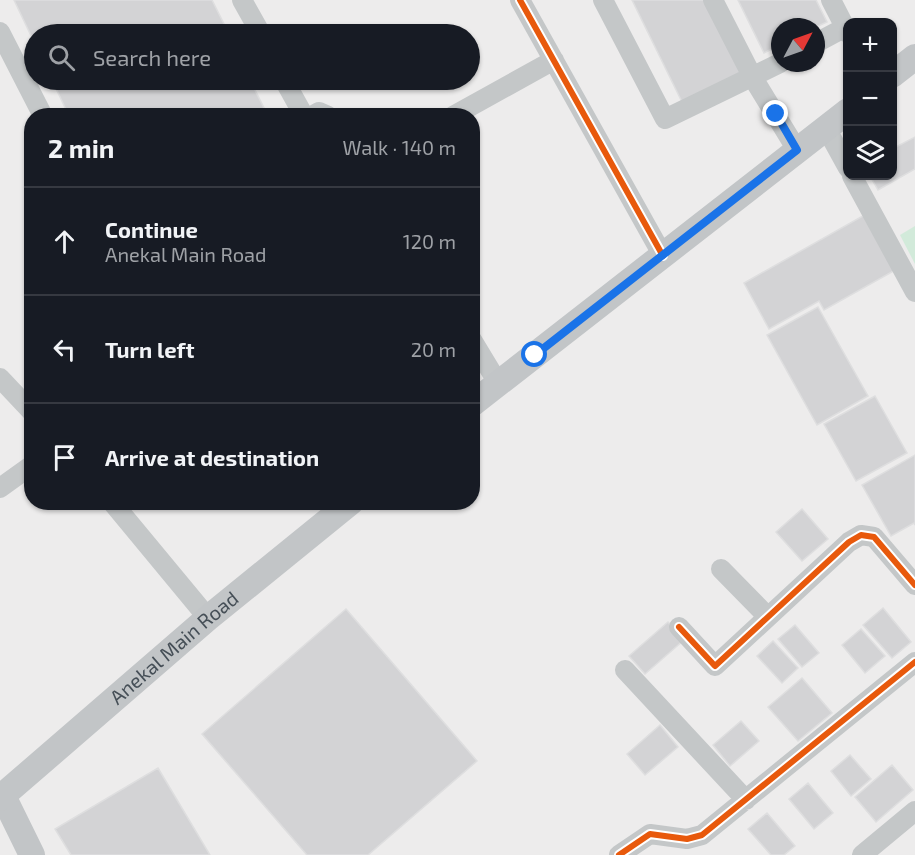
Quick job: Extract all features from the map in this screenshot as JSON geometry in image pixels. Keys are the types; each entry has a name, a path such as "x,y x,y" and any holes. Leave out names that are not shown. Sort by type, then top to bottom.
{"main road":[{"path":"896,72 915,57"},
{"path":"480,398 843,115"},
{"name":"Anekal Main Road","path":"1,797 208,618 341,510"},
{"path":"1,797 32,855"}],"street":[{"path":"242,0 255,24"},
{"path":"520,0 663,256"},
{"path":"603,0 665,119 771,68"},
{"path":"712,0 753,78 797,150"},
{"path":"831,0 843,26"},
{"path":"825,39 843,31"},
{"path":"0,32 24,79"},
{"path":"467,108 554,60"},
{"path":"30,90 39,108"},
{"path":"289,90 299,108"},
{"path":"826,128 843,159"},
{"path":"854,180 915,292"},
{"path":"480,353 498,383"},
{"path":"0,378 24,404"},
{"path":"0,488 24,471"},
{"path":"119,510 208,618"},
{"path":"679,627 715,666 849,542 861,535 874,537 915,585"},
{"path":"721,569 768,617"},
{"path":"619,855 650,834 687,839 702,835 915,662"},
{"path":"624,670 746,800"},
{"path":"862,855 915,811"}],"green space":[{"path":"915,226 915,264 900,235"}],"building":[{"path":"14,0 212,0 224,24 25,24"},
{"path":"632,0 705,0 742,75 683,104"},
{"path":"738,0 816,0 825,18 771,18 771,50 764,53"},
{"path":"57,90 255,90 264,108 65,108"},
{"path":"915,137 915,169 897,179 897,146"},
{"path":"872,180 896,180 878,190"},
{"path":"868,213 899,268 824,310 819,301 769,329 744,283"},
{"path":"818,307 868,396 817,425 767,335"},
{"path":"875,396 907,453 856,481 824,424"},
{"path":"915,455 915,525 914,523 891,536 862,485"},
{"path":"802,509 828,539 802,561 776,532"},
{"path":"883,608 911,642 892,658 863,625"},
{"path":"346,609 477,761 368,855 307,855 202,734"},
{"path":"668,622 684,640 645,674 629,656"},
{"path":"795,625 819,653 802,667 778,639"},
{"path":"861,629 885,656 865,673 842,645"},
{"path":"773,641 798,668 782,683 757,656"},
{"path":"802,678 832,713 798,741 768,707"},
{"path":"741,721 759,741 730,766 713,745"},
{"path":"660,725 678,747 645,775 627,754"},
{"path":"850,755 871,779 851,796 831,771"},
{"path":"892,765 913,790 876,822 855,797"},
{"path":"158,768 210,855 71,855 55,829"},
{"path":"808,783 833,813 814,829 789,799"},
{"path":"767,813 795,846 784,855 771,855 748,829"}],"cycle path":[{"path":"520,0 663,256"},
{"path":"679,627 715,666 849,542 861,535 874,537 915,585"},
{"path":"619,855 650,834 687,839 702,835 915,662"}],"route":[{"path":"535,355 797,150 776,114"}]}
